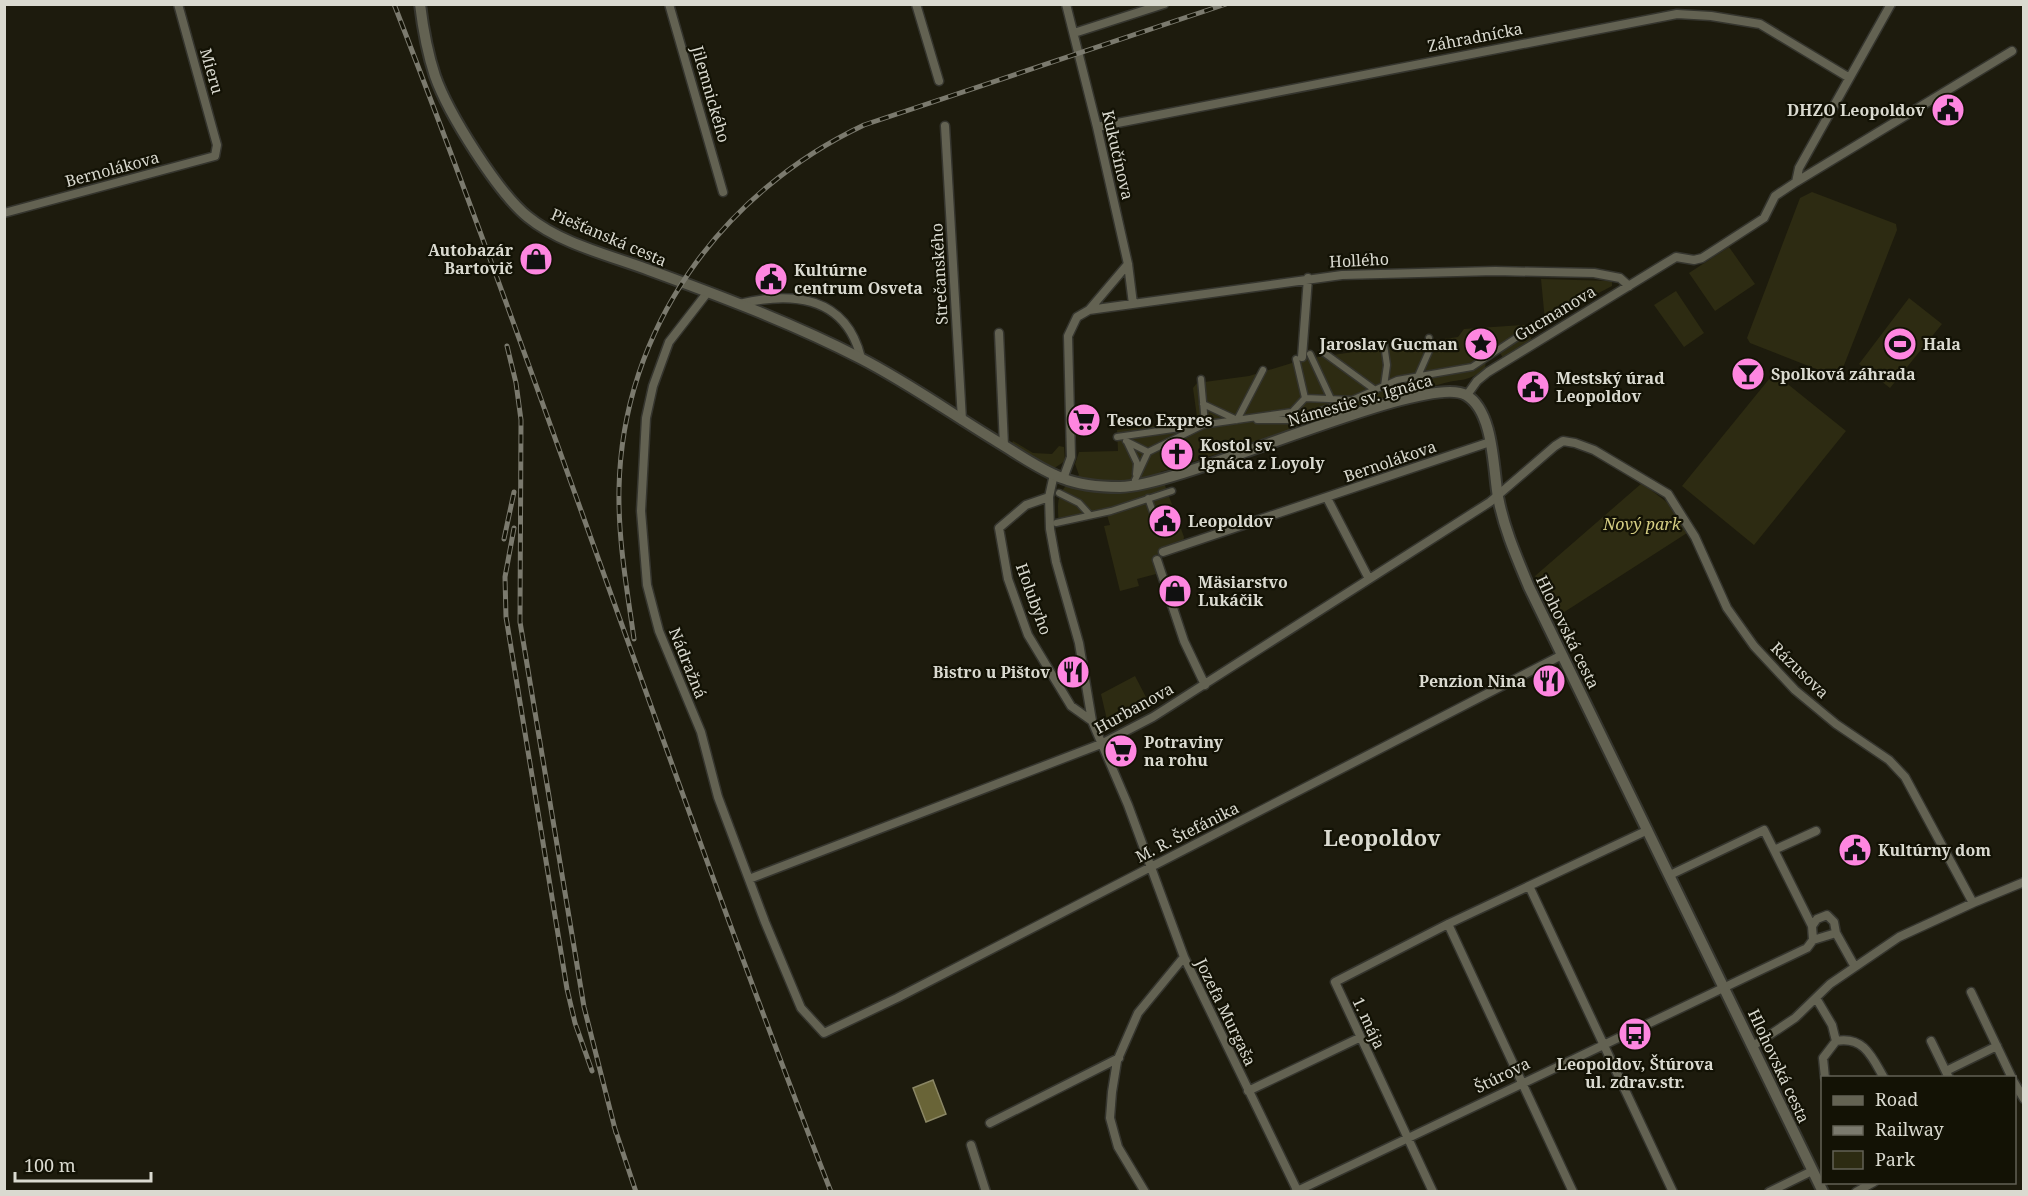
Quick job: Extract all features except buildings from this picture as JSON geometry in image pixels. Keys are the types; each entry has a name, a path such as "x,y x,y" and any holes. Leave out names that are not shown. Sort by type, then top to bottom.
{"street":[{"name":"Mieru","path":"178,4 217,145"},
{"name":"Piešťanská cesta","path":"420,4 424,41 436,80 486,165 527,216 572,241 739,304 861,358 1004,446 1058,476"},
{"name":"Jilemnického","path":"669,4 723,192"},
{"path":"916,4 939,81"},
{"path":"1066,4 1074,33 1164,4"},
{"path":"1796,182 1799,168 1891,4"},
{"name":"Záhradnícka","path":"1097,127 1677,14 1711,16 1760,24 1848,77"},
{"name":"Kukučínova","path":"1074,33 1128,264 1133,304"},
{"path":"1796,182 2012,51"},
{"name":"Strečanského","path":"945,126 962,420"},
{"name":"Bernolákova","path":"4,213 215,156 217,145"},
{"name":"Gucmanova","path":"1467,395 1488,372 1676,257 1694,260 1702,258 1764,218 1775,196 1796,182"},
{"path":"1089,310 1128,264"},
{"name":"Hollého","path":"1089,310 1308,278 1446,272 1594,273 1620,278 1629,286"},
{"path":"1305,398 1303,357 1308,278"},
{"name":"Nádražná","path":"707,293 669,342 653,386 643,449 642,543 648,585 659,631 701,732 718,796 749,879 801,1008 824,1033"},
{"path":"739,304 766,298 795,298 826,307 852,332 861,358"},
{"name":"Holubyho","path":"1089,310 1077,317 1068,336 1071,457 1058,476 1049,497 1050,529 1056,562 1079,643 1092,721 1128,805 1184,957"},
{"path":"1203,404 1237,420 1295,420 1352,400 1397,380 1472,367 1537,324"},
{"path":"999,333 1004,446"},
{"path":"1418,376 1429,351 1429,338"},
{"path":"1384,344 1387,365 1384,386"},
{"path":"1323,352 1375,390"},
{"path":"1303,357 1325,387 1328,399 1320,411"},
{"path":"1237,420 1263,370"},
{"path":"1201,379 1205,424"},
{"name":"Námestie sv. Ignáca","path":"1058,476 1091,485 1136,485 1377,408 1441,392 1456,391 1467,395"},
{"name":"Hlohovská cesta","path":"1467,395 1477,405 1485,420 1498,496 1511,544 1562,655 1822,1191"},
{"path":"1148,452 1118,437 1292,411 1305,398 1352,400"},
{"path":"1292,411 1298,428"},
{"path":"1127,442 1137,463 1135,480 1148,452 1205,424"},
{"name":"Rázusova","path":"1498,496 1563,441 1594,450 1668,494 1695,537 1727,608 1754,646 1795,690 1836,724 1889,760 1905,777 1973,903"},
{"name":"Bernolákova","path":"1205,685 1185,641 1160,556 1490,442"},
{"path":"1136,489 1138,501"},
{"path":"1056,524 1089,514 1111,511 1172,491"},
{"path":"1059,494 1079,503 1089,514"},
{"name":"Hurbanova","path":"749,879 1101,744 1153,717 1205,685 1368,577 1498,496"},
{"name":"Holubyho","path":"1049,497 1026,505 999,528 1008,579 1028,635 1071,706 1092,721"},
{"path":"1148,498 1154,515"},
{"path":"1327,498 1368,577"},
{"name":"M. R. Štefánika","path":"824,1033 897,998 1562,655"},
{"name":"1. mája","path":"1433,1191 1359,1038 1335,982 1448,924 1648,830"},
{"path":"1670,875 1764,830 1812,926 1813,940"},
{"path":"1773,850 1815,831"},
{"path":"1753,1046 1795,1018 1855,967 1899,937 2024,882"},
{"path":"1529,886 1601,1044 1673,1191"},
{"path":"1812,926 1817,919 1827,915 1834,922 1836,933 1855,967"},
{"path":"1448,924 1573,1191"},
{"path":"1724,987 1807,948 1813,940 1836,933"},
{"name":"Jozefa Murgaša","path":"1145,1191 1118,1147 1110,1118 1119,1058 1138,1013 1184,957 1296,1191"},
{"name":"Štúrova","path":"1296,1191 1724,987"},
{"path":"1971,992 2012,1076"},
{"path":"1816,998 1832,1025 1836,1041"},
{"name":"Jozefa Murgaša","path":"1248,1092 1359,1038"},
{"path":"1825,1076 1823,1058 1836,1041 1848,1039 1866,1047 1883,1076"},
{"path":"1931,1041 1947,1075 1996,1046"},
{"path":"990,1124 1119,1058"},
{"path":"2016,1083 2024,1099"},
{"path":"972,1145 986,1191"},
{"path":"1769,1191 1812,1171"},
{"path":"1856,1191 1870,1184"}],"green space":[{"path":"1812,192 1896,224 1897,230 1839,378 1750,343 1747,338 1800,198"},
{"path":"1729,247 1755,284 1715,311 1689,273"},
{"path":"1541,279 1612,281 1612,286 1545,321"},
{"path":"1676,291 1704,333 1684,347 1654,305"},
{"name":"Hala","path":"1909,298 1942,324 1890,388 1859,364"},
{"path":"1537,324 1527,331 1532,340 1503,358 1499,351 1486,359 1485,370 1472,377 1395,399 1334,412 1309,425 1160,472 1184,537 1183,542 1160,551 1156,559 1156,574 1137,579 1139,586 1120,591 1104,526 1110,525 1107,515 1059,526 1058,502 1062,491 1079,475 1075,464 1079,452 1118,451 1117,430 1194,421 1197,417 1193,388 1197,383 1249,376 1305,359 1458,337 1464,329"},
{"path":"1774,373 1846,431 1754,545 1682,486"},
{"path":"1013,441 1033,453 1052,454 1059,446 1064,447 1065,461 1053,469 1012,443"},
{"name":"Nový park","path":"1642,483 1673,507 1687,533 1555,618 1535,576"},
{"path":"1135,676 1148,701 1110,721 1107,720 1101,694"}],"shaded area":[{"path":"933,1080 946,1114 926,1122 913,1088"}],"railway":[{"path":"394,4 505,301 720,896 831,1192"},
{"path":"634,639 619,508 625,430 639,374 660,321 689,272 725,227 766,188 813,153 864,125 1226,4"},
{"path":"507,346 516,383 521,420 520,622 584,1007 616,1133"},
{"path":"504,539 514,492"},
{"path":"514,528 505,577 506,617 567,989 575,1023 592,1071"},
{"path":"614,1126 636,1192"}],"place":[{"name":"DHZO Leopoldov","path":"1948,110"},
{"name":"Autobazár Bartovič","path":"536,259"},
{"name":"Kultúrne centrum Osveta","path":"771,279"},
{"name":"Jaroslav Gucman","path":"1481,344"},
{"name":"Hala","path":"1900,344"},
{"name":"Spolková záhrada","path":"1748,374"},
{"name":"Mestský úrad Leopoldov","path":"1533,387"},
{"name":"Tesco Expres","path":"1084,420"},
{"name":"Kostol sv. Ignáca z Loyoly","path":"1177,454"},
{"name":"Leopoldov","path":"1165,521"},
{"name":"Mäsiarstvo Lukáčik","path":"1175,591"},
{"name":"Bistro u Pištov","path":"1073,672"},
{"name":"Penzion Nina","path":"1549,681"},
{"name":"Potraviny na rohu","path":"1121,751"},
{"name":"Kultúrny dom","path":"1855,850"},
{"name":"Leopoldov, Štúrova ul. zdrav.str.","path":"1635,1034"}],"district":[{"name":"Leopoldov","path":"1382,837"}]}
